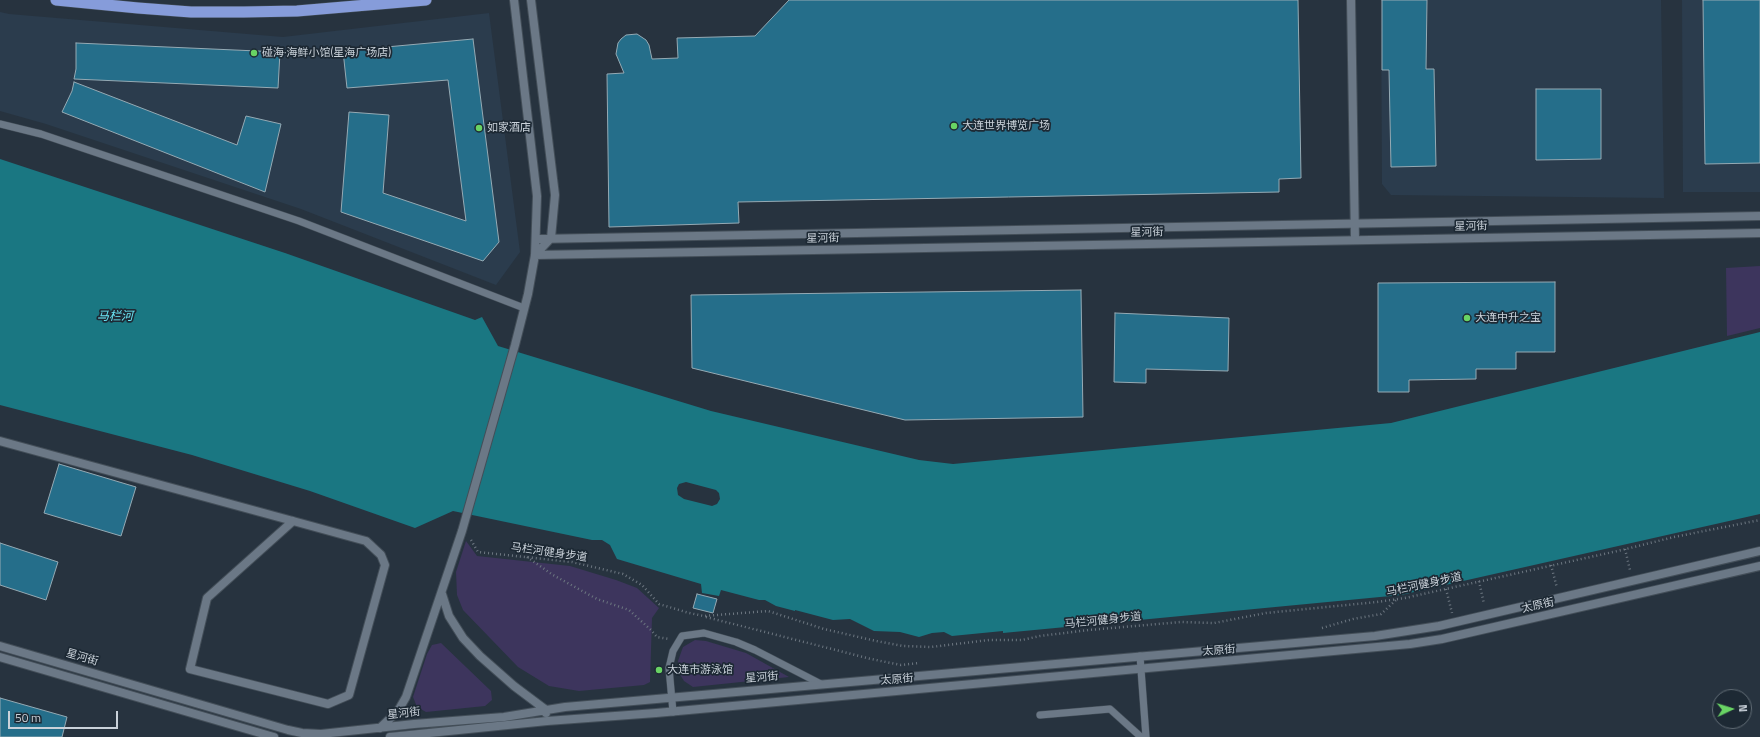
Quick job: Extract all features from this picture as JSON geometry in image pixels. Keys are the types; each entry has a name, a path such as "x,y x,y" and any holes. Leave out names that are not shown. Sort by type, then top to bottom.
{"highway":[{"path":"56,0 191,12 304,11 426,0"}],"street":[{"path":"380,728 394,715 406,697 465,533 515,345 535,255 537,238 537,196 514,0"},
{"path":"531,0 555,195 551,238 535,255"},
{"path":"1351,0 1355,240"},
{"name":"星河街","path":"537,238 1760,216"},
{"name":"星河街","path":"535,255 1760,233"},
{"path":"0,441 293,521 366,541 381,555 385,565 349,695 328,704 190,669 207,598 293,521"},
{"name":"太原街","path":"821,684 1375,636 1454,622 1760,551"},
{"name":"太原街","path":"673,712 1374,648 1442,639 1760,566"},
{"path":"442,594 449,616 463,638 480,656 514,686 546,710 547,721"},
{"name":"星河街","path":"0,646 302,733 321,734 414,724 504,717 564,707 821,684"},
{"name":"星河街","path":"0,657 274,737"},
{"name":"星河街","path":"390,737 414,736 547,721 673,712"}],"lane":[{"path":"0,124 41,134 299,221 524,308"},
{"path":"673,712 669,668 673,651 682,636 704,633 736,642 755,650 821,684"},
{"path":"1140,656 1146,737"},
{"path":"1040,715 1110,709 1141,737"},
{"path":"414,724 414,736"}],"path":[{"name":"马栏河健身步道","path":"465,533 478,552 572,562 623,574 642,585 659,604 704,616 768,611 824,629 876,641 903,646 931,647 988,640 1022,640 1040,636 1089,630 1181,622 1214,624 1266,614 1397,599 1674,537 1760,520"},
{"path":"1625,549 1630,571"},
{"path":"527,557 553,575 591,596 629,610 652,630 657,638 665,638 678,642"},
{"path":"1551,565 1559,597"},
{"path":"1479,581 1485,615"},
{"path":"1446,589 1454,622"},
{"path":"1315,629 1353,619 1381,614 1397,599"},
{"path":"704,616 871,659 901,665 923,663"}],"shaded area":[{"path":"1381,0 1661,0 1664,198 1391,195 1382,184"},
{"path":"1682,0 1760,0 1760,192 1683,192"},
{"path":"0,12 9,14 283,37 489,13 520,252 496,285 301,209 46,124 0,111"},
{"path":"1760,266 1760,328 1727,336 1726,268"},
{"path":"466,541 477,556 570,566 637,588 659,608 652,618 650,682 644,685 579,691 549,686 518,667 463,610 457,595 456,572"},
{"path":"695,640 706,641 746,653 789,677 693,687 684,681 679,673 678,661 683,647"},
{"path":"441,643 491,691 492,700 485,706 426,712 417,707 413,697 427,654 432,645"}],"water":[{"name":"马栏河","path":"0,159 285,253 475,320 482,317 498,346 711,411 919,460 953,464 1391,423 1760,332 1760,514 1401,595 1003,633 1003,631 952,636 944,632 932,633 919,637 900,632 874,631 850,619 833,620 776,606 765,600 759,600 721,590 719,596 702,593 701,584 617,559 610,545 602,540 592,540 453,511 415,528 310,491 192,455 0,405","holes":["686,482 716,490 719,493 720,499 717,504 712,506 684,499 678,495 677,488 679,484"]}],"building":[{"name":"大连世界博览广场","path":"789,0 1298,0 1301,178 1279,179 1279,192 738,202 739,223 609,227 607,74 624,73 616,54 618,43 621,39 626,35 637,34 646,40 649,45 652,59 678,58 677,38 755,36"},
{"path":"1382,0 1427,0 1426,69 1434,69 1436,166 1391,167 1389,70 1382,70"},
{"path":"1703,0 1760,0 1760,163 1705,164"},
{"path":"473,39 499,242 483,261 341,212 349,112 389,115 383,193 466,221 448,80 347,88 343,51"},
{"path":"76,43 280,52 278,88 74,79 76,69"},
{"path":"74,82 237,145 246,116 281,124 265,192 62,112 72,91"},
{"path":"1536,89 1601,89 1601,159 1536,160"},
{"name":"大连中升之宝","path":"1555,282 1555,352 1516,352 1516,369 1476,369 1476,379 1409,380 1409,392 1378,392 1378,283"},
{"path":"1081,290 1083,417 905,420 692,368 691,295"},
{"path":"1115,313 1229,318 1228,371 1146,369 1146,383 1114,382"},
{"path":"59,464 136,487 121,536 44,513"},
{"path":"0,543 58,562 46,600 0,585"},
{"path":"697,594 717,599 713,613 693,608"},
{"path":"0,698 67,717 62,737 0,737"}],"place":[{"name":"碰海·海鲜小馆(星海广场店)","path":"254,53"},
{"name":"大连世界博览广场","path":"954,126"},
{"name":"如家酒店","path":"479,128"},
{"name":"大连中升之宝","path":"1467,318"},
{"name":"大连市游泳馆","path":"659,670"}]}
